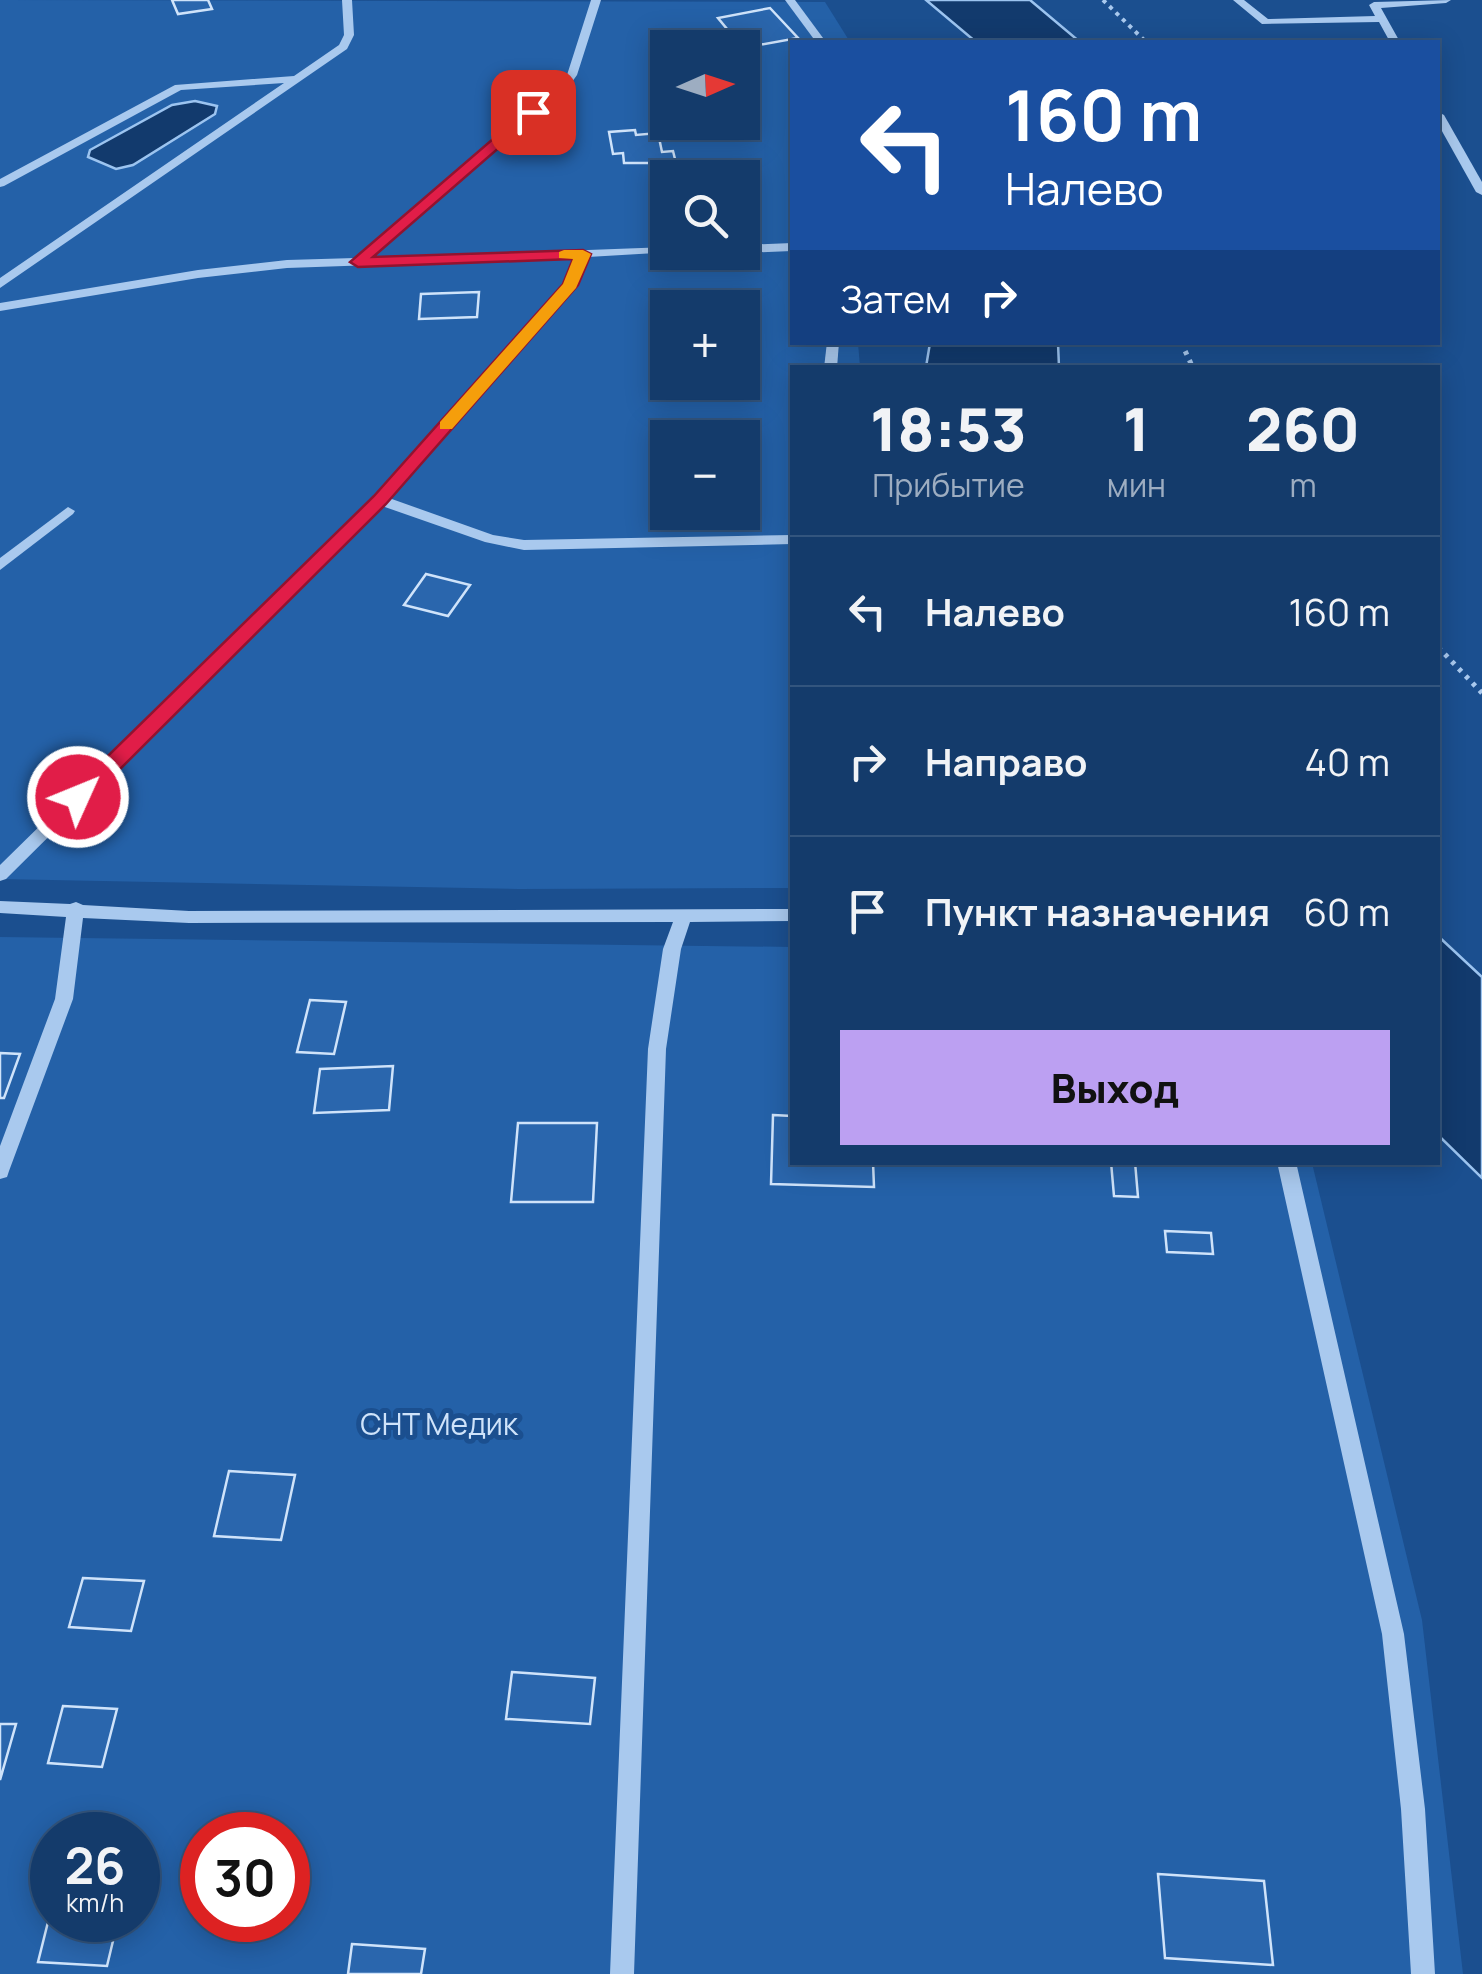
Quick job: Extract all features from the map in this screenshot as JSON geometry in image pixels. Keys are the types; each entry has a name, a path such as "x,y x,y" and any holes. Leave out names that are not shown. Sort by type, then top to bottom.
{"street":[{"path":"0,284 343,47 349,35 347,0"},
{"path":"358,262 562,87 572,75 596,0"},
{"path":"790,0 820,40"},
{"path":"1238,0 1266,22 1382,19"},
{"path":"1394,40 1374,5 1446,0"},
{"path":"0,184 179,87 296,79"},
{"path":"1440,118 1465,152 1482,192"},
{"path":"760,248 790,247"},
{"path":"0,307 198,274 358,262 650,252"},
{"path":"0,875 380,500 570,285 583,254"},
{"path":"380,500 490,539 524,546 790,540"},
{"path":"0,566 68,511"},
{"path":"0,907 76,908 188,918 790,915"},
{"path":"0,1171 64,999 76,908"},
{"path":"622,1974 656,1049 672,948 684,914"},
{"path":"1287,1165 1393,1634 1413,1808 1423,1974"}],"path":[{"path":"1102,0 1144,40"},
{"path":"1440,649 1482,694"}],"green space":[{"path":"0,0 825,2 849,40 790,40 790,345 858,345 860,365 790,365 790,888 518,889 0,879"},
{"name":"СНТ Медик","path":"0,937 790,947 790,1165 1312,1165 1422,1620 1463,1974 0,1974"}],"shaded area":[{"path":"926,0 1030,0 1078,40 974,40"},
{"path":"195,101 217,106 215,114 133,165 116,169 88,157 90,150 172,105"},
{"path":"930,345 1058,345 1059,365 926,365"},
{"path":"1440,938 1482,977 1482,1178 1440,1137"}],"building":[{"path":"172,0 208,0 212,9 178,14"},
{"path":"770,8 798,38 760,45 760,30 722,30 727,29 718,18"},
{"path":"635,130 636,135 650,134 650,140 659,140 662,152 673,151 675,160 624,163 623,153 613,154 609,132"},
{"path":"479,292 477,317 419,319 421,294"},
{"path":"426,574 470,585 448,616 404,605"},
{"path":"310,1000 346,1002 334,1054 297,1052"},
{"path":"0,1053 20,1054 4,1098 0,1098"},
{"path":"393,1066 389,1110 314,1113 320,1069"},
{"path":"773,1115 790,1116 790,1165 873,1165 874,1187 771,1184"},
{"path":"518,1123 597,1123 593,1202 511,1202"},
{"path":"1111,1165 1135,1165 1138,1197 1114,1196"},
{"path":"1165,1231 1211,1233 1213,1254 1167,1252"},
{"path":"229,1471 295,1475 281,1540 214,1536"},
{"path":"83,1578 144,1581 131,1631 69,1627"},
{"path":"512,1672 595,1678 590,1724 506,1719"},
{"path":"63,1706 117,1709 102,1767 48,1763"},
{"path":"0,1724 16,1724 0,1780"},
{"path":"1158,1874 1264,1881 1273,1965 1165,1958"},
{"path":"43,1942 113,1942 107,1966 38,1962"},
{"path":"352,1944 425,1949 421,1974 348,1974"}],"slow traffic":[{"path":"446,426 570,285 583,254 564,255"}],"route":[{"path":"78,797 380,500 570,285 583,254 358,262 533,112"}]}
